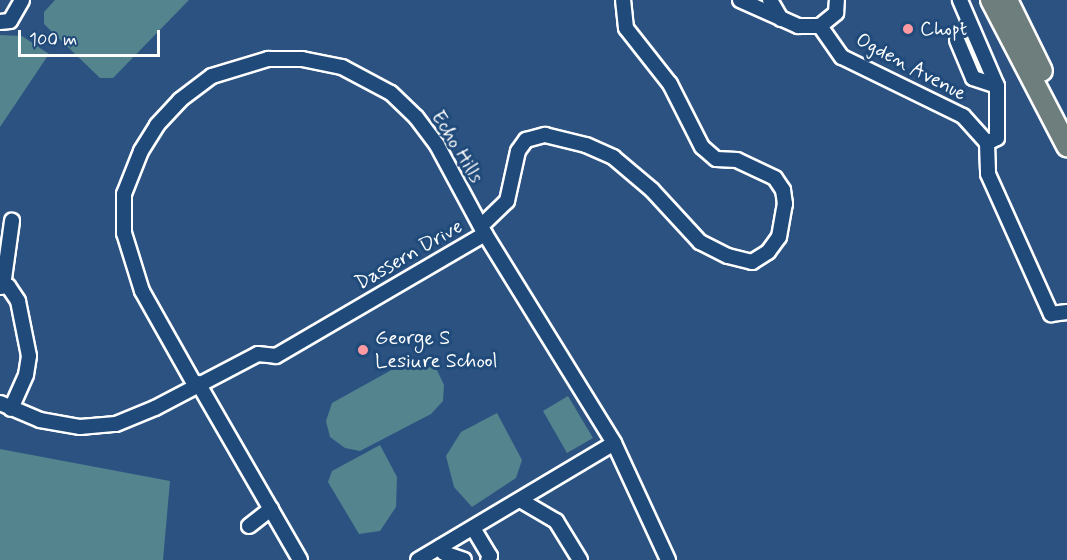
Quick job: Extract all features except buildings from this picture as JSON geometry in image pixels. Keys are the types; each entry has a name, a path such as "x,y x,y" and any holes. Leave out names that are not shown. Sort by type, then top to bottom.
{"highway":[{"path":"991,0 1067,146"},
{"path":"1007,0 1067,122"}],"street":[{"path":"0,22 10,21 22,0"},
{"path":"483,230 507,201 518,151 526,140 545,135 586,145 613,157 652,190 700,242 728,256 752,262 768,252 779,237 785,204 783,190 776,178 737,160 716,159 702,147 670,84 626,28 623,0"},
{"path":"740,0 798,26 820,26 836,13 837,0"},
{"path":"770,0 781,19"},
{"path":"960,0 997,86 988,174 1051,314 1067,312"},
{"name":"Ogden Avenue","path":"820,26 842,57 963,116 992,141"},
{"path":"957,40 973,78 997,86"},
{"name":"Echo Hills","path":"197,384 142,291 124,233 124,194 157,125 180,100 212,76 267,59 312,61 342,67 369,78 416,117 437,145 483,230"},
{"path":"5,406 26,375 29,356 18,301 8,286 2,286 12,221"},
{"name":"Dassern Drive","path":"5,406 40,420 80,427 116,424 155,408 258,354 276,356 483,230 614,443 668,560"},
{"path":"197,384 300,560"},
{"path":"418,560 614,443"},
{"path":"520,500 556,521 580,560"},
{"path":"249,526 271,509"},
{"path":"472,528 490,556 488,560"},
{"path":"440,547 444,553 464,560"}],"green space":[{"path":"55,0 189,0 113,78 100,78 44,24 44,12"},
{"path":"0,35 22,36 49,54 0,127"},
{"path":"424,358 435,366 444,385 443,401 431,414 360,451 345,448 330,437 326,421 332,403 404,363"},
{"path":"568,396 593,438 567,453 543,411"},
{"path":"497,413 522,460 516,478 472,507 454,487 446,456 461,432"},
{"path":"380,445 397,477 396,507 380,531 359,534 328,482 332,471"},
{"path":"0,449 170,481 163,560 0,560"}],"place":[{"name":"Chopt","path":"908,29"},
{"name":"George S Lesiure School","path":"363,350"}]}
